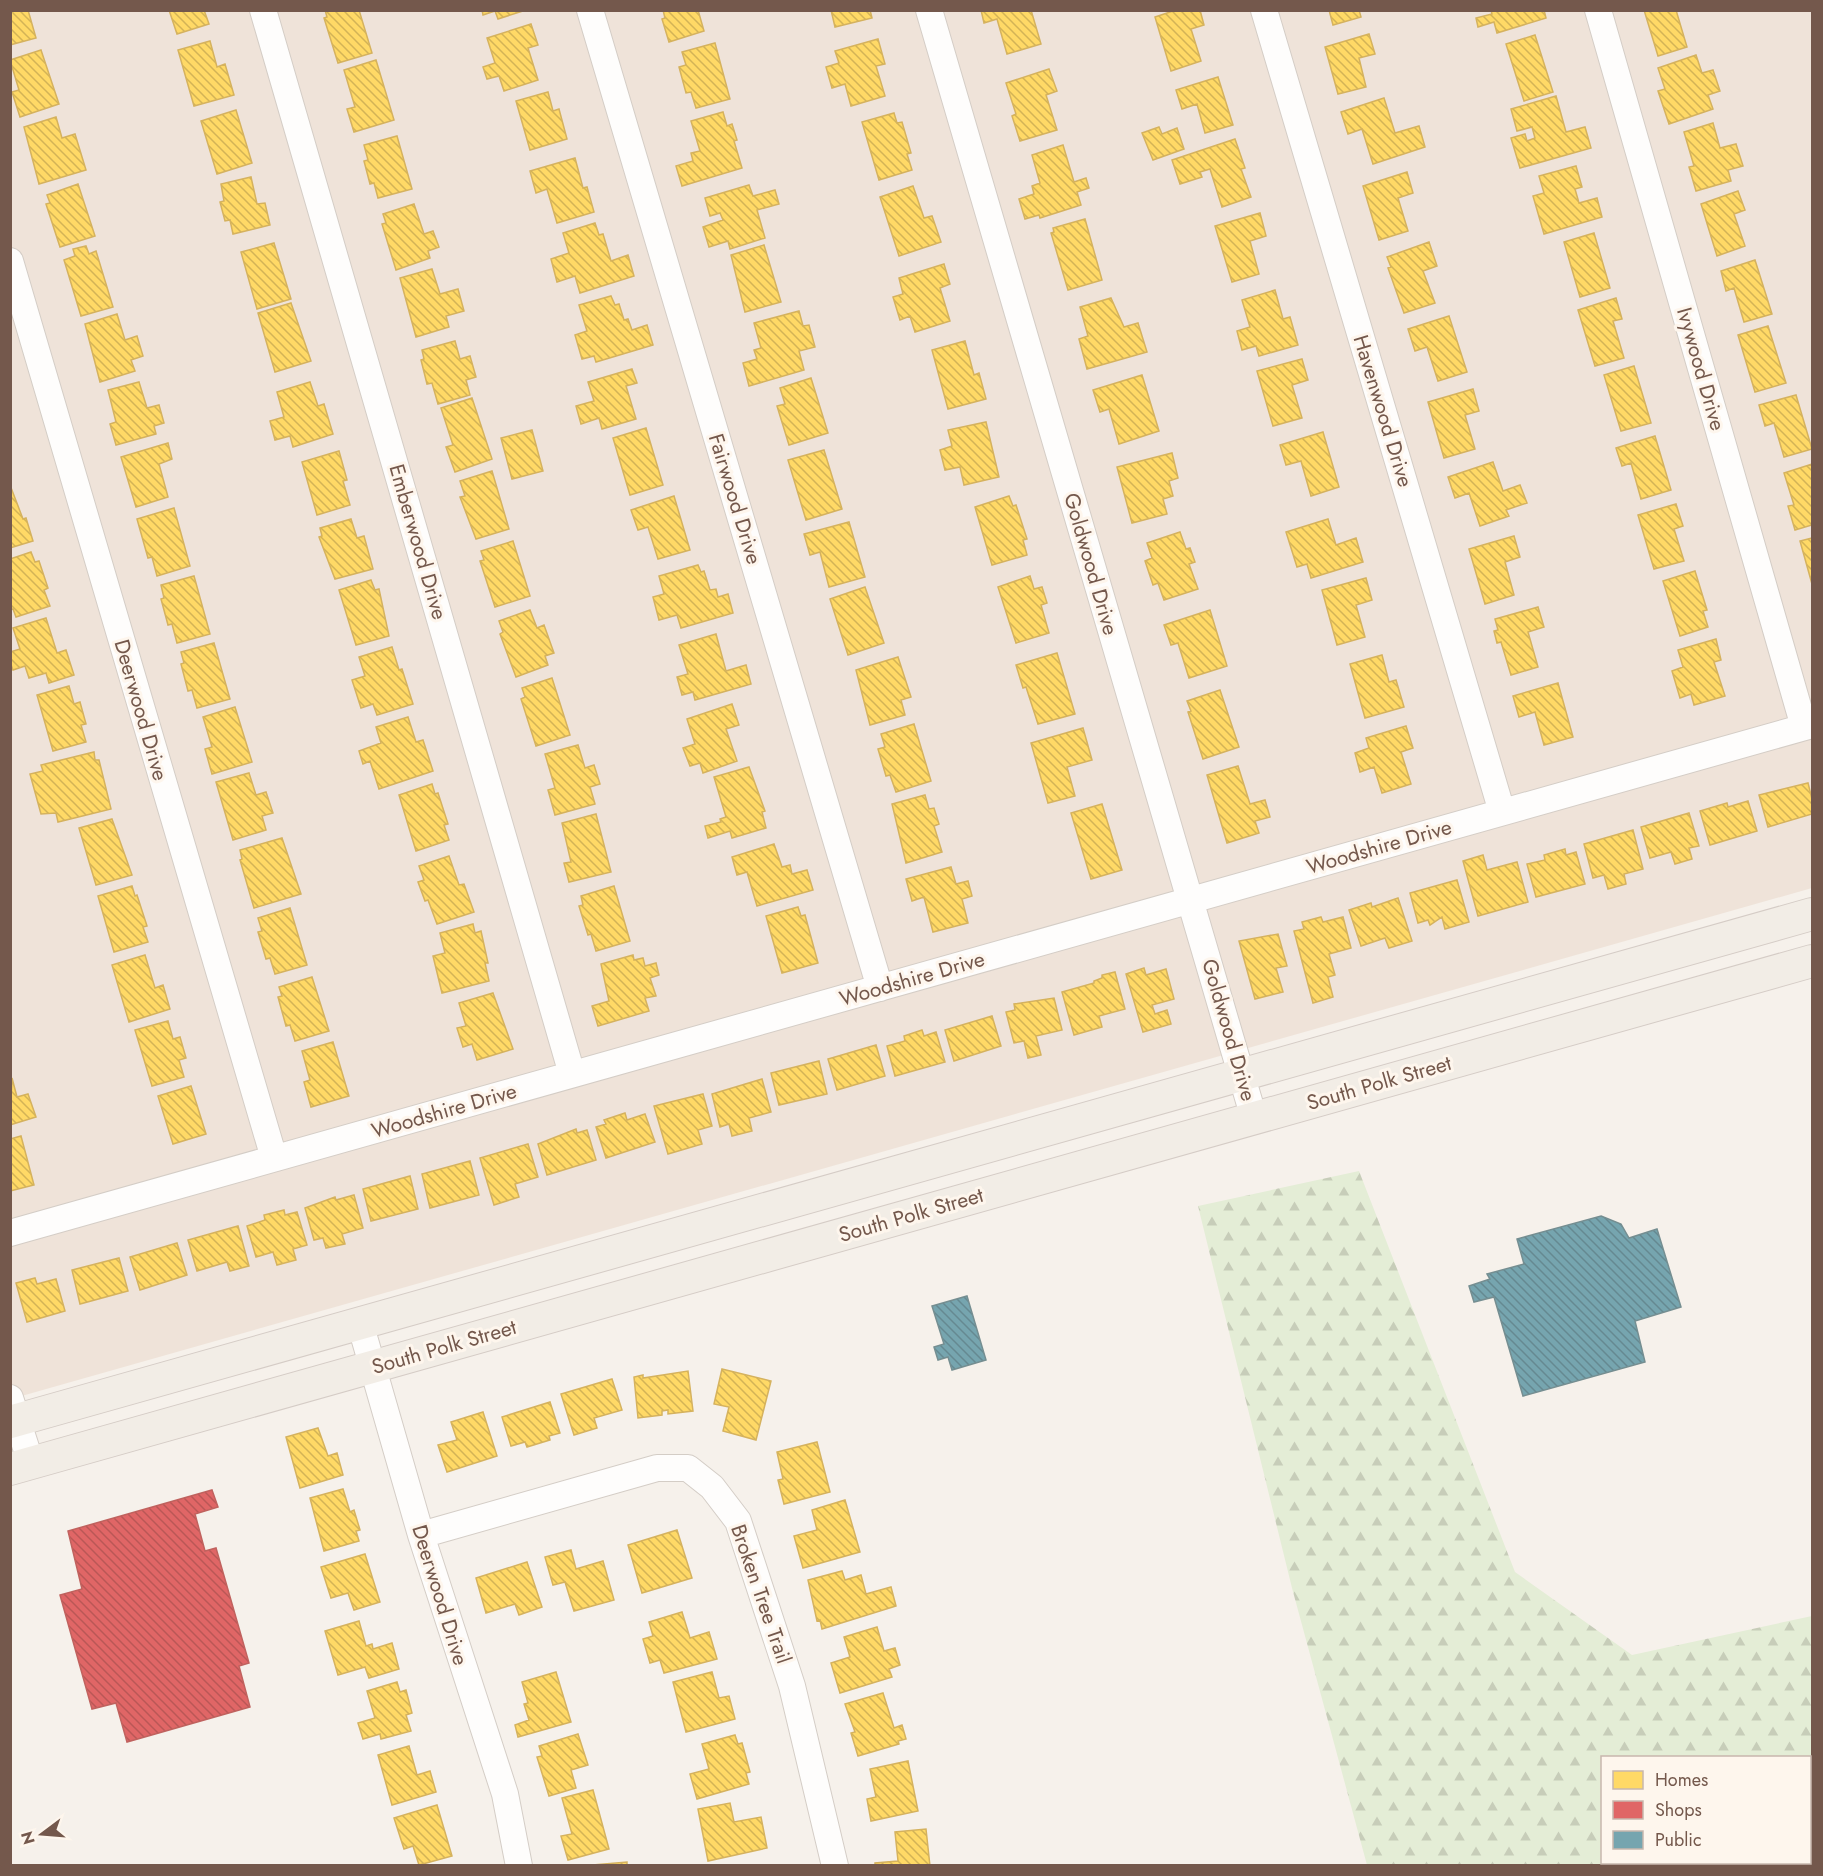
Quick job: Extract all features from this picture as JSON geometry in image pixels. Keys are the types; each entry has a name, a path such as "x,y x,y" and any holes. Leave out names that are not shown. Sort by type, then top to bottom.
{"main road":[{"path":"13,1413 360,1323 1812,914"},
{"name":"South Polk Street","path":"21,1466 1812,961"},
{"path":"845,1186 857,1230"}],"street":[{"name":"Emberwood Drive","path":"263,10 572,1074"},
{"name":"Fairwood Drive","path":"590,10 880,988"},
{"name":"Goldwood Drive","path":"928,10 1254,1118"},
{"name":"Havenwood Drive","path":"1264,10 1502,812"},
{"name":"Ivywood Drive","path":"1598,10 1808,726"},
{"name":"Deerwood Drive","path":"10,261 274,1158"},
{"name":"Woodshire Drive","path":"10,1233 1808,726"},
{"name":"Deerwood Drive","path":"360,1323 420,1535 505,1794 519,1866"},
{"path":"13,1413 21,1466"},
{"name":"Broken Tree Trail","path":"420,1535 657,1468 688,1468 712,1487 738,1521 759,1579 792,1686 835,1866"}],"shaded area":[{"path":"11,11 1812,11 1812,888 11,1399"}],"green space":[{"path":"1359,1171 1515,1572 1632,1655 1812,1616 1812,1865 1367,1865 1292,1588 1198,1206"}],"building: Homes":[{"path":"10,10 28,10 36,38 10,45"},
{"path":"169,10 204,10 209,24 177,34"},
{"path":"325,10 359,10 372,53 338,63 324,18 327,17"},
{"path":"482,10 526,10 498,19 495,11 483,15"},
{"path":"663,10 698,10 704,31 669,42 662,19 665,18"},
{"path":"831,10 870,10 872,18 835,27"},
{"path":"981,10 1031,10 1041,44 1007,54 997,19 984,23"},
{"path":"1176,10 1200,10 1204,25 1191,29 1201,61 1171,71 1155,17"},
{"path":"1329,10 1359,10 1361,17 1333,25"},
{"path":"1491,10 1544,10 1546,18 1497,33 1494,22 1478,27 1476,18 1492,14"},
{"path":"1644,10 1676,10 1687,47 1658,56"},
{"path":"531,24 538,45 528,48 538,80 504,91 499,76 487,79 483,67 495,63 487,38"},
{"path":"1369,34 1375,54 1359,58 1366,87 1338,94 1325,47"},
{"path":"1535,35 1553,92 1524,101 1506,44"},
{"path":"878,39 885,64 876,66 885,96 851,106 845,84 832,88 826,67 839,63 835,51"},
{"path":"210,41 217,67 225,64 234,95 194,106 178,50"},
{"path":"715,43 730,99 696,108 691,92 686,93 679,67 686,65 682,52"},
{"path":"41,50 59,104 20,117 12,92 19,90 10,60"},
{"path":"1696,55 1702,73 1713,70 1720,91 1708,95 1713,109 1669,124 1658,91 1665,89 1658,68"},
{"path":"376,60 394,120 354,132 347,109 355,107 344,70"},
{"path":"1049,69 1057,91 1046,95 1057,130 1020,141 1012,116 1016,114 1006,83"},
{"path":"1218,77 1233,125 1205,133 1197,104 1182,109 1176,90"},
{"path":"548,92 553,111 559,109 567,139 530,150 516,101"},
{"path":"1556,96 1566,132 1585,127 1591,148 1520,168 1511,138 1525,134 1527,141 1535,138 1532,127 1517,131 1511,109"},
{"path":"1384,98 1395,133 1419,126 1425,147 1373,164 1362,129 1348,134 1341,112"},
{"path":"236,110 252,163 217,174 201,121"},
{"path":"723,112 727,126 732,124 737,140 734,141 742,168 682,186 676,166 693,161 691,153 700,151 691,121"},
{"path":"894,113 897,123 902,122 911,153 907,154 912,170 879,180 862,122"},
{"path":"56,117 62,138 75,134 86,170 39,184 24,127"},
{"path":"1713,123 1720,148 1736,144 1743,166 1728,170 1731,181 1696,191 1689,167 1694,166 1684,132"},
{"path":"1159,127 1162,134 1177,128 1184,149 1153,160 1142,133"},
{"path":"397,136 412,189 378,198 374,183 370,184 364,161 368,160 364,145"},
{"path":"1235,139 1245,168 1241,169 1251,197 1222,207 1210,169 1200,172 1202,177 1180,184 1172,160"},
{"path":"1063,145 1074,182 1086,178 1089,188 1077,192 1081,205 1040,218 1039,215 1025,219 1019,199 1034,194 1032,186 1040,183 1032,155"},
{"path":"575,158 583,188 587,187 594,212 557,223 547,189 536,193 530,171"},
{"path":"1576,166 1582,187 1575,189 1579,203 1597,198 1602,217 1544,234 1533,196 1544,193 1539,176"},
{"path":"1407,172 1413,193 1398,198 1408,231 1379,240 1363,186"},
{"path":"251,177 257,204 265,203 270,225 233,234 230,220 225,221 220,202 224,201 221,184"},
{"path":"78,184 95,236 60,247 46,204 50,203 47,195"},
{"path":"749,185 753,196 775,190 779,204 757,210 765,238 730,249 728,241 709,247 703,227 723,220 720,213 710,216 705,198"},
{"path":"913,186 924,218 932,216 941,242 899,256 880,197"},
{"path":"1738,191 1745,210 1734,214 1745,246 1717,256 1701,204"},
{"path":"414,204 424,234 433,231 439,247 428,251 430,258 396,270 382,224 386,223 383,214"},
{"path":"1260,213 1266,236 1250,241 1259,274 1232,282 1215,226"},
{"path":"1085,219 1102,280 1068,290 1051,233 1054,232 1053,228"},
{"path":"595,223 599,235 603,234 611,261 628,255 634,276 580,293 575,276 557,282 551,259 569,253 563,233"},
{"path":"1594,233 1610,288 1580,297 1564,242"},
{"path":"1429,242 1437,266 1423,271 1435,303 1404,313 1388,268 1391,267 1387,257"},
{"path":"274,243 291,299 257,309 241,252"},
{"path":"764,245 781,302 745,312 731,255"},
{"path":"86,246 89,254 96,251 113,307 81,316 64,260 75,256 73,249"},
{"path":"1755,260 1772,314 1744,322 1734,288 1726,291 1721,271"},
{"path":"944,264 950,284 940,288 950,321 915,332 910,316 900,320 893,297 903,294 899,278"},
{"path":"432,269 440,294 458,289 464,311 446,316 449,327 416,337 400,278"},
{"path":"1275,290 1283,319 1290,317 1298,345 1259,356 1256,346 1242,350 1237,331 1250,327 1242,300"},
{"path":"611,296 615,305 619,304 624,320 628,319 632,330 647,325 653,345 596,362 594,356 582,359 575,335 587,331 579,305"},
{"path":"1111,298 1124,327 1138,323 1147,352 1087,369 1079,339 1088,336 1080,307"},
{"path":"1616,298 1622,319 1613,321 1624,358 1595,366 1578,310"},
{"path":"291,303 311,361 275,372 258,313"},
{"path":"799,311 803,326 809,325 815,347 799,351 804,370 749,386 743,363 757,359 754,350 761,348 754,323"},
{"path":"117,314 125,340 137,336 143,356 131,360 135,371 100,382 85,324"},
{"path":"1449,316 1467,372 1438,381 1427,347 1415,351 1408,329"},
{"path":"1768,326 1786,383 1755,392 1738,335"},
{"path":"455,341 460,359 470,356 476,377 466,380 470,395 438,404 432,383 427,384 421,360 424,359 422,350"},
{"path":"965,341 974,375 979,373 986,399 948,409 932,350"},
{"path":"1302,359 1308,380 1292,385 1302,418 1273,426 1257,371"},
{"path":"1634,366 1651,423 1621,431 1604,375"},
{"path":"632,369 637,383 626,386 636,419 602,429 599,418 581,424 576,406 594,401 588,382"},
{"path":"1142,375 1159,431 1119,444 1109,409 1100,412 1093,390"},
{"path":"811,378 828,433 789,445 777,406 785,404 780,388"},
{"path":"139,382 147,408 159,405 164,423 154,426 156,434 116,445 110,424 116,422 108,390"},
{"path":"310,382 318,406 324,404 333,434 293,447 290,436 275,440 270,421 284,417 277,392"},
{"path":"1473,389 1479,411 1465,415 1475,449 1444,458 1428,402"},
{"path":"1796,395 1812,449 1784,457 1774,423 1765,426 1759,405"},
{"path":"472,398 492,459 455,472 446,447 453,445 441,408"},
{"path":"986,422 999,477 964,485 960,467 945,470 940,450 952,446 948,430"},
{"path":"646,428 663,485 630,495 613,438"},
{"path":"532,430 543,471 512,479 501,438"},
{"path":"1323,432 1339,487 1311,496 1301,461 1286,465 1280,445"},
{"path":"1655,436 1671,490 1641,499 1631,463 1622,466 1616,448"},
{"path":"168,443 172,459 159,464 168,497 136,507 121,457"},
{"path":"824,450 842,509 806,520 788,460"},
{"path":"339,451 347,480 343,481 350,505 317,515 302,462"},
{"path":"1172,453 1178,478 1169,481 1173,496 1163,499 1167,514 1132,523 1117,467"},
{"path":"1493,462 1503,491 1520,485 1527,503 1506,510 1509,516 1480,526 1469,493 1455,498 1448,477"},
{"path":"1812,464 1812,525 1795,530 1788,506 1794,505 1784,473"},
{"path":"492,471 509,529 476,539 460,497 465,496 460,481"},
{"path":"10,485 23,519 26,518 33,541 10,548"},
{"path":"674,496 690,550 658,559 648,527 638,530 631,510"},
{"path":"1009,496 1013,506 1016,505 1027,539 1023,540 1027,555 992,565 975,507"},
{"path":"1676,504 1683,526 1674,529 1684,561 1654,569 1638,515"},
{"path":"174,508 190,566 157,576 152,557 148,558 137,519"},
{"path":"351,519 357,538 364,536 373,569 335,579 319,537 322,536 320,528"},
{"path":"1328,519 1336,545 1356,538 1363,562 1311,578 1307,564 1297,567 1286,532"},
{"path":"849,522 865,577 829,587 820,552 810,555 804,534"},
{"path":"1180,532 1186,549 1190,548 1195,562 1189,564 1198,589 1164,600 1158,583 1153,585 1145,561 1152,558 1147,543"},
{"path":"1514,536 1520,557 1505,562 1514,595 1485,604 1469,549"},
{"path":"1812,538 1812,584 1800,541"},
{"path":"513,541 530,596 495,607 480,561 484,560 481,551"},
{"path":"31,552 35,562 39,561 48,588 44,590 50,606 16,617 13,609 10,610 10,559"},
{"path":"698,565 701,572 704,571 710,590 716,589 718,597 728,594 733,613 681,628 677,615 659,620 653,597 664,594 659,576"},
{"path":"1695,571 1707,610 1703,611 1708,627 1680,636 1663,581"},
{"path":"194,576 210,634 177,643 172,624 168,625 161,599 164,598 161,585"},
{"path":"1030,576 1034,589 1042,587 1047,603 1041,605 1049,633 1016,643 998,587"},
{"path":"1366,578 1372,600 1356,605 1365,637 1337,645 1322,590"},
{"path":"371,580 375,590 379,589 389,636 356,645 339,590"},
{"path":"865,587 884,643 848,655 830,599"},
{"path":"1538,607 1544,627 1528,632 1538,667 1511,675 1501,642 1497,643 1494,631 1498,630 1495,619"},
{"path":"530,610 537,628 544,625 554,653 545,656 548,665 516,677 500,634 503,632 499,621"},
{"path":"1210,610 1227,666 1189,678 1178,643 1171,645 1164,625"},
{"path":"46,618 57,653 66,650 74,675 49,683 46,673 29,678 25,666 13,670 10,662 10,652 20,649 13,628"},
{"path":"716,634 726,671 746,665 751,684 695,700 693,692 682,695 677,677 688,674 679,645"},
{"path":"1716,639 1721,660 1714,662 1725,696 1694,705 1691,694 1680,698 1672,671 1683,667 1678,650"},
{"path":"214,643 230,699 197,708 192,690 188,691 181,664 184,663 181,652"},
{"path":"392,647 413,704 377,715 373,704 361,708 352,680 365,676 359,657"},
{"path":"1057,653 1075,714 1038,724 1016,665"},
{"path":"1382,655 1389,682 1396,680 1404,707 1365,718 1350,664"},
{"path":"898,657 911,697 901,700 905,715 870,725 856,670"},
{"path":"552,678 570,735 536,746 521,699 525,697 522,688"},
{"path":"1558,683 1573,737 1544,745 1535,712 1519,717 1513,696"},
{"path":"69,686 74,704 80,702 86,724 81,725 86,742 53,751 37,695"},
{"path":"1220,690 1239,747 1203,759 1188,712 1191,711 1187,701"},
{"path":"732,704 739,725 726,729 737,761 703,773 700,763 690,766 683,748 695,744 687,719"},
{"path":"235,707 252,762 212,774 205,749 212,747 203,717"},
{"path":"408,717 416,742 423,740 433,771 379,789 370,761 363,764 359,751 381,743 376,727"},
{"path":"914,724 931,781 896,792 890,775 886,776 878,749 885,747 881,734"},
{"path":"1406,726 1413,748 1401,752 1411,784 1382,793 1374,767 1360,772 1355,753 1369,748 1366,738"},
{"path":"1083,728 1092,760 1067,767 1075,796 1048,803 1031,743"},
{"path":"578,745 585,768 594,765 600,784 590,787 595,804 555,815 548,790 555,788 545,754"},
{"path":"94,752 95,760 99,760 111,809 58,822 56,813 41,814 30,774 43,771 41,765"},
{"path":"1238,766 1250,804 1265,800 1270,817 1255,821 1259,833 1227,843 1207,775"},
{"path":"749,767 765,811 762,812 766,828 732,838 730,831 708,838 705,826 721,822 720,819 726,817 714,777"},
{"path":"249,773 256,795 266,792 273,813 262,816 266,830 233,840 216,782"},
{"path":"1808,783 1812,799 1812,814 1768,827 1759,795"},
{"path":"432,784 435,794 438,793 448,824 444,825 449,840 416,851 399,795"},
{"path":"925,795 929,809 934,808 939,824 934,826 942,852 906,863 892,804"},
{"path":"1748,801 1757,831 1710,845 1700,811 1727,803 1728,807"},
{"path":"1102,804 1122,870 1091,879 1071,813"},
{"path":"1689,813 1699,846 1689,848 1692,859 1675,864 1671,852 1650,858 1641,827"},
{"path":"596,814 611,872 569,882 564,863 571,862 562,823"},
{"path":"112,819 132,875 96,885 79,828"},
{"path":"1633,830 1643,869 1624,874 1626,884 1608,889 1604,875 1593,878 1584,844"},
{"path":"282,838 301,894 254,908 240,860 242,859 240,850"},
{"path":"774,844 782,867 790,865 792,874 807,870 813,890 757,906 747,872 737,875 732,857"},
{"path":"1565,849 1566,855 1576,852 1585,884 1536,897 1527,864 1545,860 1544,855"},
{"path":"1483,855 1487,870 1517,862 1528,902 1478,916 1463,861"},
{"path":"449,856 459,885 464,884 474,912 437,924 418,882 424,880 419,866"},
{"path":"951,867 956,884 968,881 972,896 962,899 968,923 933,932 924,897 912,901 906,879"},
{"path":"1457,880 1469,922 1445,929 1442,917 1430,925 1428,920 1418,923 1410,893"},
{"path":"132,886 147,926 143,927 148,942 114,952 98,896"},
{"path":"614,886 630,941 596,951 591,934 588,935 579,906 583,905 581,896"},
{"path":"1398,898 1412,941 1389,948 1385,938 1361,946 1349,910 1371,903 1372,907"},
{"path":"798,907 801,916 805,915 818,963 782,973 766,916"},
{"path":"290,908 307,965 275,974 270,958 266,959 258,932 262,931 258,918"},
{"path":"1321,917 1323,922 1343,917 1351,948 1329,954 1335,975 1328,977 1333,997 1313,1003 1294,931 1304,929 1302,922"},
{"path":"473,924 475,933 481,931 488,963 485,963 489,981 442,993 433,956 445,953 440,933"},
{"path":"1278,934 1287,966 1276,968 1283,992 1255,999 1239,941"},
{"path":"145,955 155,988 163,985 170,1009 129,1022 112,965"},
{"path":"633,955 634,960 643,958 645,966 656,963 659,975 650,978 656,996 645,998 649,1011 598,1026 592,1006 609,1001 601,964"},
{"path":"1144,968 1146,975 1166,969 1174,999 1152,1005 1155,1014 1167,1010 1171,1024 1143,1032 1126,974"},
{"path":"1115,972 1125,1009 1099,1016 1102,1027 1074,1035 1062,992 1094,983 1102,978 1102,975"},
{"path":"312,977 329,1031 295,1041 290,1025 286,1026 278,997 282,996 279,987"},
{"path":"493,993 513,1049 477,1060 472,1044 463,1047 457,1028 466,1026 459,1003"},
{"path":"1054,998 1062,1030 1036,1036 1041,1055 1028,1058 1024,1041 1014,1043 1006,1012 1015,1010 1014,1004"},
{"path":"992,1016 1001,1046 954,1061 945,1030"},
{"path":"168,1021 173,1039 180,1037 186,1058 179,1060 184,1077 152,1086 135,1030"},
{"path":"922,1030 924,1036 936,1032 945,1062 895,1076 887,1046 905,1041 904,1036"},
{"path":"333,1042 349,1096 311,1107 304,1082 310,1080 302,1051"},
{"path":"876,1045 885,1076 837,1090 828,1059"},
{"path":"819,1061 827,1094 779,1105 771,1073"},
{"path":"12,1078 17,1097 28,1094 36,1117 10,1125"},
{"path":"762,1079 771,1112 749,1118 752,1131 732,1136 729,1124 720,1127 712,1094"},
{"path":"191,1086 206,1134 173,1144 158,1096"},
{"path":"703,1094 712,1126 698,1130 702,1144 668,1154 654,1106"},
{"path":"625,1113 627,1120 645,1114 655,1142 606,1158 596,1127 606,1124 604,1120"},
{"path":"576,1129 577,1133 587,1130 596,1160 547,1175 538,1144"},
{"path":"21,1136 34,1185 10,1191 10,1139"},
{"path":"528,1144 538,1177 515,1184 519,1197 494,1205 480,1158"},
{"path":"470,1161 479,1195 430,1208 422,1174"},
{"path":"410,1176 418,1209 371,1221 363,1189"},
{"path":"354,1195 363,1228 342,1234 345,1244 326,1248 323,1238 314,1240 305,1208 335,1197 336,1200"},
{"path":"284,1210 285,1215 297,1212 307,1245 293,1249 296,1260 277,1265 273,1252 256,1257 247,1226 265,1220 264,1215"},
{"path":"238,1226 249,1266 230,1271 227,1262 197,1271 188,1240"},
{"path":"177,1243 187,1275 140,1290 130,1257"},
{"path":"119,1258 128,1291 80,1304 72,1270"},
{"path":"35,1278 37,1284 56,1279 65,1311 27,1322 16,1283"},
{"path":"722,1369 771,1381 756,1440 723,1431 729,1407 714,1404"},
{"path":"688,1371 693,1411 668,1414 668,1410 662,1411 662,1415 638,1418 634,1377 643,1375 643,1378"},
{"path":"612,1379 622,1410 594,1418 597,1428 574,1435 561,1394"},
{"path":"550,1402 560,1433 549,1436 550,1440 527,1447 525,1442 511,1446 502,1417"},
{"path":"483,1412 497,1456 447,1472 438,1445 457,1440 451,1422"},
{"path":"318,1428 328,1456 337,1453 343,1475 300,1488 286,1437"},
{"path":"817,1442 830,1492 784,1504 778,1480 783,1479 777,1452"},
{"path":"343,1489 350,1512 354,1510 360,1530 356,1531 359,1541 324,1551 310,1498"},
{"path":"845,1500 860,1552 803,1568 794,1536 817,1530 812,1510"},
{"path":"677,1530 692,1578 642,1593 628,1545"},
{"path":"571,1550 576,1569 603,1561 614,1600 574,1611 565,1582 553,1585 545,1557"},
{"path":"365,1554 380,1602 354,1610 348,1593 331,1598 321,1567"},
{"path":"527,1562 542,1607 519,1615 515,1604 486,1613 476,1578"},
{"path":"842,1571 845,1580 861,1575 866,1594 891,1587 896,1606 822,1629 820,1620 817,1621 808,1580"},
{"path":"682,1612 690,1638 709,1632 717,1659 664,1673 660,1660 650,1663 643,1639 653,1636 649,1622"},
{"path":"359,1621 366,1646 372,1644 373,1649 392,1643 399,1669 369,1678 365,1667 338,1675 325,1631"},
{"path":"877,1627 884,1651 895,1648 900,1665 889,1669 892,1677 840,1693 831,1663 850,1657 844,1637"},
{"path":"556,1672 571,1722 518,1737 515,1725 529,1720 524,1704 528,1703 522,1682"},
{"path":"712,1672 719,1698 729,1696 735,1719 686,1732 673,1682"},
{"path":"397,1682 400,1692 406,1690 412,1713 406,1715 411,1731 381,1739 380,1734 363,1739 358,1723 375,1718 367,1691"},
{"path":"883,1693 894,1728 902,1725 906,1739 898,1741 899,1744 858,1756 851,1733 855,1732 845,1704"},
{"path":"578,1734 588,1765 571,1770 576,1788 549,1796 537,1757 542,1756 539,1746"},
{"path":"735,1735 738,1744 742,1743 750,1772 746,1773 749,1784 697,1799 690,1774 709,1769 702,1744"},
{"path":"409,1746 417,1775 430,1771 436,1792 392,1805 378,1755"},
{"path":"908,1761 918,1811 871,1821 867,1799 876,1797 870,1769"},
{"path":"593,1790 609,1849 568,1860 561,1836 572,1834 562,1798"},
{"path":"730,1803 734,1822 761,1817 767,1848 708,1861 698,1809"},
{"path":"437,1805 452,1856 419,1865 413,1846 404,1849 394,1818"},
{"path":"926,1829 930,1866 875,1866 875,1863 898,1861 895,1832"},
{"path":"627,1862 627,1866 593,1866 593,1865"}],"building: Shops":[{"path":"212,1490 218,1507 195,1514 205,1551 216,1548 249,1663 239,1666 250,1707 127,1742 116,1703 92,1709 60,1595 82,1589 68,1531"}],"building: Public":[{"path":"1601,1216 1621,1224 1629,1238 1657,1229 1681,1307 1635,1321 1645,1362 1523,1396 1494,1297 1474,1302 1469,1286 1490,1279 1487,1274 1524,1264 1517,1239"},
{"path":"967,1296 986,1360 952,1370 948,1357 938,1360 934,1347 944,1344 932,1306"}]}
